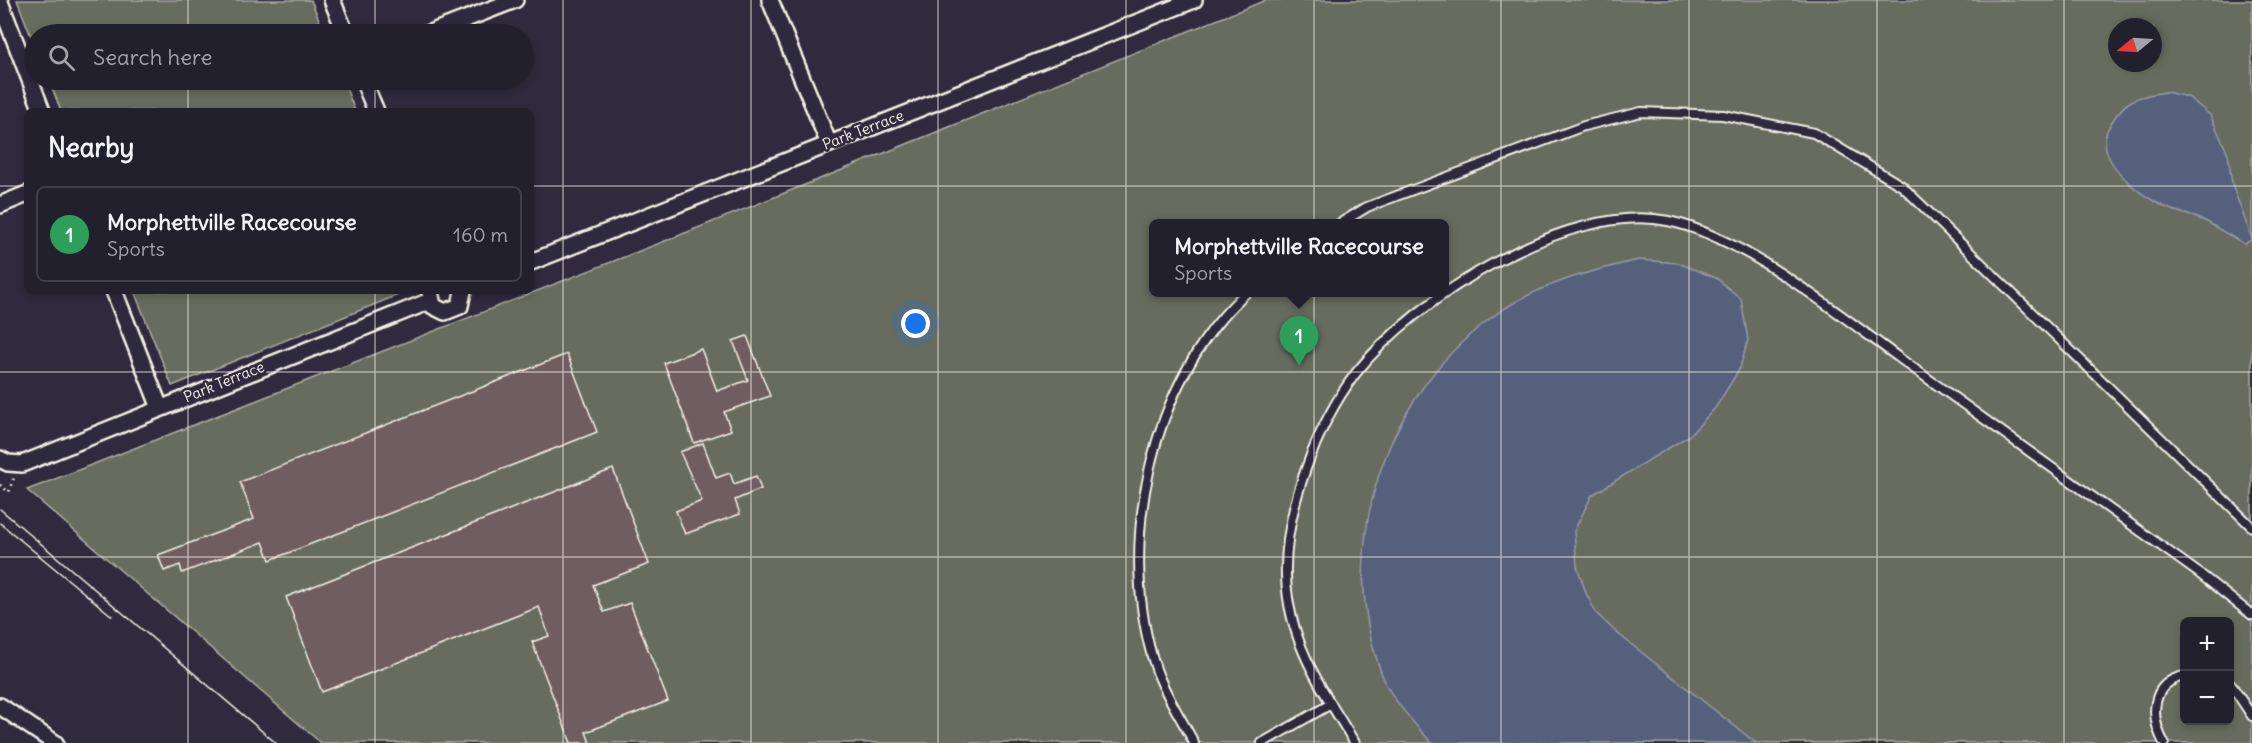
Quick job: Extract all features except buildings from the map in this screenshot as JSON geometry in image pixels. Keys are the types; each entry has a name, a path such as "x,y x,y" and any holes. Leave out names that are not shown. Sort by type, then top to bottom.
{"street":[{"path":"332,0 342,24"},
{"path":"453,24 515,0"},
{"path":"770,0 829,144"},
{"name":"Park Terrace","path":"534,261 1194,0"},
{"path":"0,2 24,64"},
{"path":"34,90 41,108"},
{"path":"367,90 375,108"},
{"path":"0,205 24,195"},
{"path":"115,294 160,408"},
{"path":"430,296 437,309 451,312 460,306 462,294"},
{"name":"Park Terrace","path":"0,459 18,465 430,296"},
{"path":"0,706 55,743"}],"lane":[{"path":"1348,219 1367,207 1584,126 1641,112 1723,115 1814,134 1902,186 2252,527"},
{"path":"1449,291 1464,280 1535,242 1573,228 1628,219 1667,220 1721,239 1799,286 2200,574 2252,615"},
{"path":"1194,743 1156,670 1139,590 1143,490 1166,416 1191,363 1226,311 1241,297"},
{"path":"1355,743 1330,704 1297,643 1286,578 1288,528 1306,471 1329,418 1351,382 1396,332 1442,297"},
{"path":"2164,743 2154,722 2156,699 2163,685 2180,678"},
{"path":"2234,690 2252,716"},
{"path":"1262,743 1330,704"}],"path":[{"path":"0,485 9,492"}],"green space":[{"path":"17,0 311,0 321,24 26,24"},
{"path":"1266,0 2252,0 2252,743 321,743 27,490 534,294"},
{"path":"53,90 347,90 354,108 60,108"},
{"path":"135,294 401,294 172,386"}],"water":[{"path":"2166,92 2188,97 2210,115 2228,154 2232,184 2252,239 2245,244 2205,221 2154,201 2130,184 2111,162 2106,150 2106,137 2110,125 2121,109 2139,97"},
{"path":"1639,260 1678,263 1716,278 1741,299 1748,340 1740,368 1716,407 1690,435 1592,495 1574,531 1577,566 1596,613 1617,633 1756,743 1432,743 1413,722 1385,682 1370,633 1364,583 1366,533 1376,484 1394,437 1419,393 1450,354 1488,320 1541,289 1579,275"}],"tram line":[{"path":"0,509 276,743"},
{"path":"0,523 112,616"}],"place":[{"name":"Morphettville Racecourse","path":"1299,366"}]}
